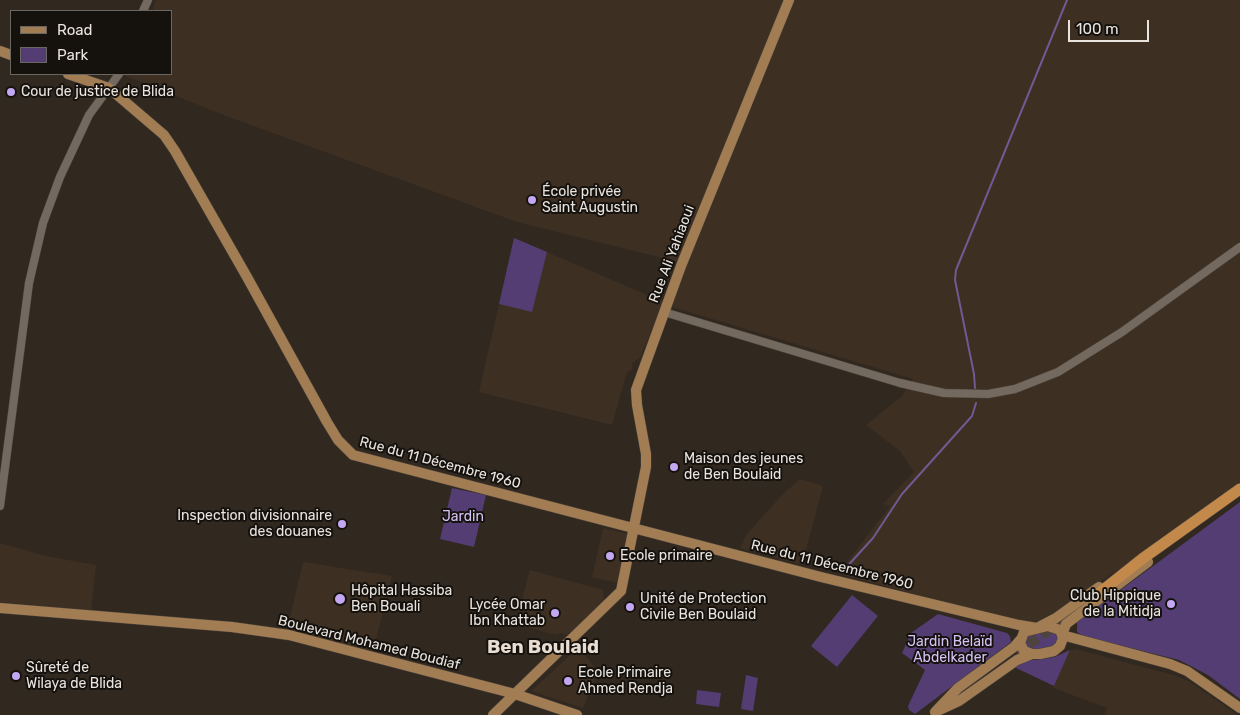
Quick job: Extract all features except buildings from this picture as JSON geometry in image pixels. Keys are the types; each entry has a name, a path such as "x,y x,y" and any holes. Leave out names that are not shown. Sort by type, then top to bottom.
{"highway":[{"path":"1145,561 1240,489"},
{"path":"1093,598 1240,496"}],"main road":[{"name":"Rue Ali Yahiaoui","path":"493,715 621,591 635,528 646,454 636,404 636,390 664,312 788,0"},
{"name":"Rue du 11 Décembre 1960","path":"71,75 109,88 164,135 175,151 326,422 346,451 360,458 994,620 1037,628 1052,626 1060,630 1062,635 1101,647"},
{"path":"1071,617 1145,561"},
{"path":"932,714 958,688 1019,646 1024,632 1037,628 1056,618 1145,561"},
{"path":"1055,650 1062,642 1062,635 1071,617 1093,598"},
{"name":"Boulevard Mohamed Boudiaf","path":"0,608 269,631 515,694 577,715"},
{"path":"1071,617 1075,636 1101,647 1170,664 1187,671 1240,708"},
{"name":"Rue du 11 Décembre 1960","path":"994,620 1011,628 1019,646 1032,654"},
{"path":"932,714 959,701 1017,660 1032,654 1073,645 1101,647"}],"street":[{"path":"0,506 30,282 43,223 60,178 89,115 118,75"},
{"path":"664,312 900,383 944,393 988,394 1015,389 1058,372 1122,332 1240,247"}],"shaded area":[{"path":"156,0 1240,0 1240,485 1189,522 1040,622 1027,623 838,574 890,506 883,504 914,472 900,451 866,425 902,396 913,379 672,307 687,264 517,222 226,116 126,76 172,75 172,10 152,10"},
{"path":"514,238 664,302 640,358 632,363 633,369 627,372 612,425 479,392"},
{"path":"800,479 823,486 802,565 740,548 746,535 783,494"},
{"name":"Ecole primaire","path":"603,528 629,534 617,583 592,577"},
{"path":"0,543 46,556 96,565 91,611 0,602"},
{"name":"Hôpital Hassiba Ben Bouali","path":"303,562 392,576 373,651 287,630"},
{"name":"Lycée Omar Ibn Khattab","path":"530,570 603,590 604,601 571,632 565,635 563,633 556,635 515,624"},
{"name":"Ecole Primaire Ahmed Rendja","path":"579,647 598,672 583,708 531,691"},
{"path":"1076,649 1177,676 1190,682 1238,715 1104,715 1107,708 1053,688 1070,650"}],"green space":[{"path":"514,238 547,252 532,312 499,304"},
{"name":"Jardin","path":"452,488 486,495 474,547 440,539"},
{"name":"Club Hippique de la Mitidja","path":"1240,502 1240,699 1208,675 1179,660 1083,636 1077,632 1077,622"},
{"path":"852,595 878,616 837,667 811,646"},
{"name":"Jardin Belaïd Abdelkader","path":"938,614 1007,633 1010,636 1011,642 915,714 909,710 908,706 925,670 902,653 911,633"},
{"path":"1055,630 1058,637 1054,647 1036,652 1027,649 1024,638 1028,633"},
{"path":"1070,650 1054,686 1014,667 1026,661 1055,657"},
{"path":"746,675 758,678 753,711 741,709"},
{"path":"697,690 721,693 719,707 696,704"}],"waterway":[{"path":"975,388 974,374 955,280 956,270 1067,0"},
{"path":"843,571 873,538 902,494 972,416 976,403"}],"tunnel":[{"path":"1017,653 1067,617"}],"place":[{"name":"Cour de justice de Blida","path":"11,92"},
{"name":"École privée Saint Augustin","path":"532,200"},
{"name":"Maison des jeunes de Ben Boulaid","path":"674,467"},
{"name":"Inspection divisionnaire des douanes","path":"342,524"},
{"name":"Ecole primaire","path":"610,556"},
{"name":"Hôpital Hassiba Ben Bouali","path":"340,599"},
{"name":"Club Hippique de la Mitidja","path":"1171,604"},
{"name":"Unité de Protection Civile Ben Boulaid","path":"630,607"},
{"name":"Lycée Omar Ibn Khattab","path":"555,613"},
{"name":"Sûreté de Wilaya de Blida","path":"16,676"},
{"name":"Ecole Primaire Ahmed Rendja","path":"568,681"}],"district":[{"name":"Ben Boulaid","path":"543,648"}]}
